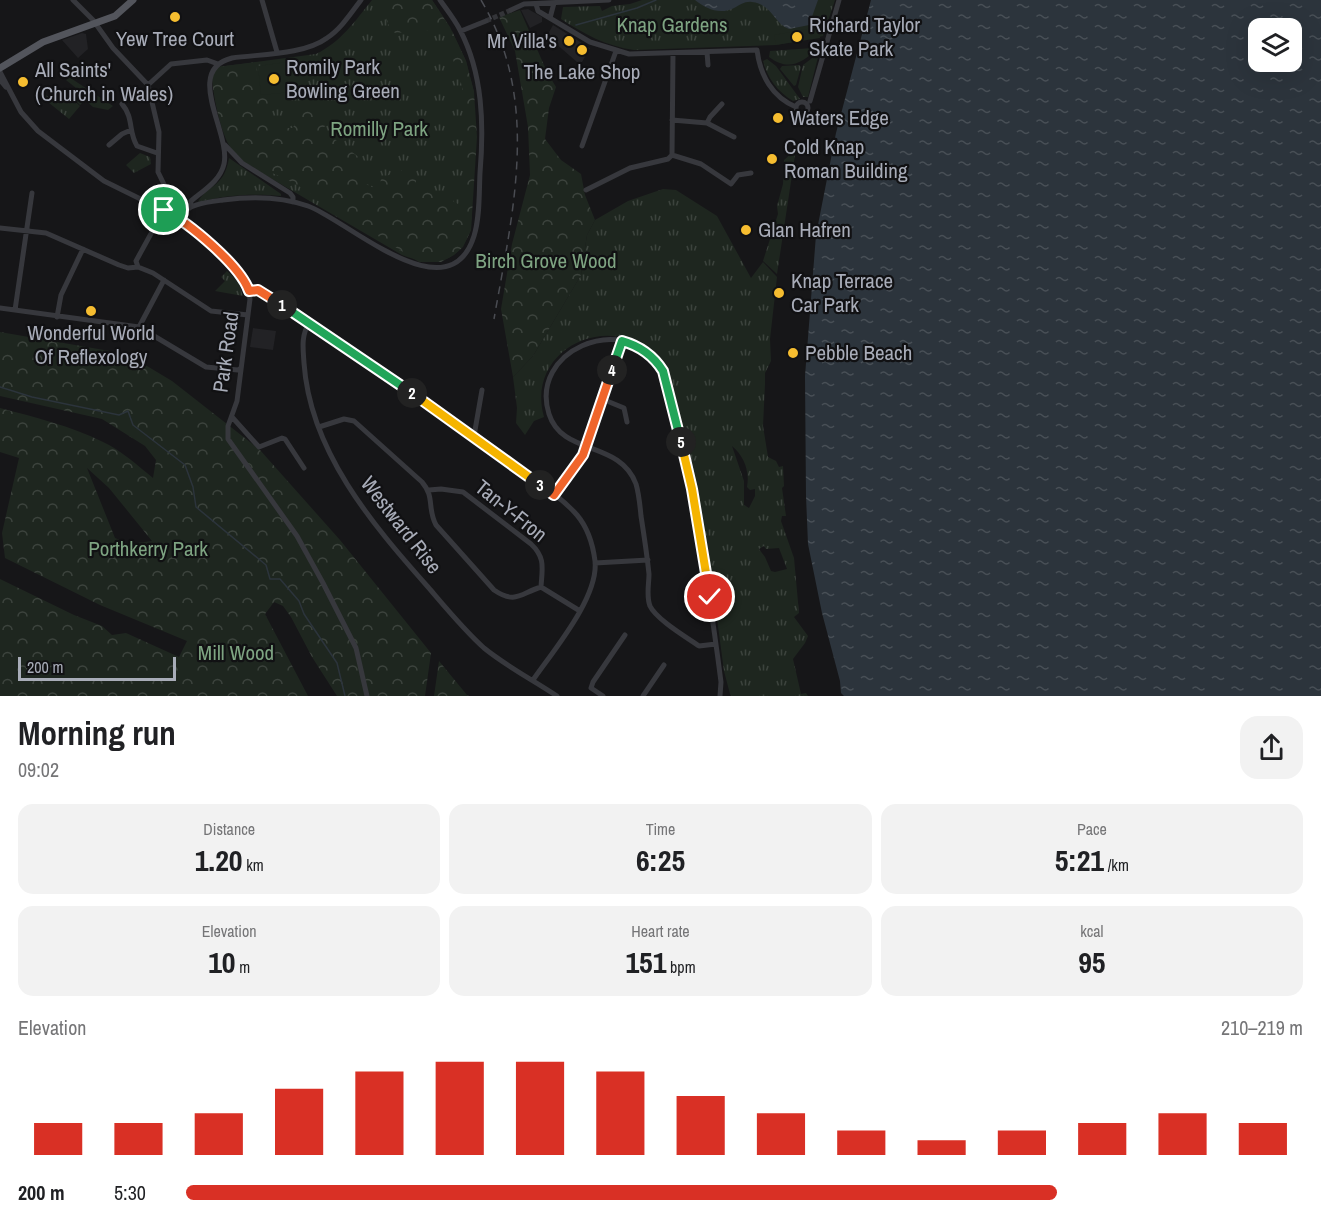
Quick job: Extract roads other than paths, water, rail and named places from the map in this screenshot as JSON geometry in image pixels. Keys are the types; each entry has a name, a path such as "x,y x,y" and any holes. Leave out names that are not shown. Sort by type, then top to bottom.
{"main road":[{"path":"0,64 44,42 118,14 133,0"},
{"path":"0,70 17,57"}],"street":[{"path":"73,0 148,85 159,132 158,172 179,214 210,202 247,197 293,202 311,207 407,262 434,267 444,266 461,258 470,247 476,225 482,154 482,116 474,67 461,31 440,0"},
{"path":"262,0 277,52"},
{"path":"190,208 191,201 217,179 225,162 224,143 209,84 212,72 218,64 232,58 304,48 322,42 335,32 361,0"},
{"path":"511,10 524,4 609,0"},
{"path":"810,101 839,0"},
{"path":"550,18 554,3"},
{"path":"536,4 538,11 590,42 616,51 642,55 757,50 763,74 771,88 796,107"},
{"path":"461,31 486,21"},
{"path":"582,147 616,51"},
{"path":"707,52 708,65"},
{"path":"586,190 630,168 668,159 672,155 673,54"},
{"path":"148,85 171,63 207,60 218,64"},
{"name":"Park Road","path":"0,70 6,87"},
{"name":"Park Road","path":"0,80 32,126 58,148 104,181 164,210 179,214 242,276 249,291 248,315 237,401 227,432 231,446 297,536 323,583 356,648 367,696"},
{"path":"122,104 130,115 131,130 137,146 157,153"},
{"path":"707,123 722,104"},
{"path":"672,120 707,123 734,137"},
{"path":"109,145 131,130"},
{"path":"224,143 242,163 290,193 293,202"},
{"path":"672,155 701,164 731,184 738,175 751,173"},
{"path":"15,310 32,193"},
{"path":"138,267 136,261 164,210"},
{"path":"0,228 46,233 128,268 138,267 153,273 211,311 248,315"},
{"path":"57,317 61,296 83,249"},
{"path":"139,327 164,280"},
{"path":"249,291 258,290 264,293 474,436 567,505 582,523 589,535 595,563 591,588 580,611 533,680"},
{"path":"0,308 139,327 206,367 238,370 241,368"},
{"name":"Westward Rise","path":"309,323 303,337 308,389 329,452 350,488 378,530 483,646 501,661 557,696"},
{"path":"716,644 699,646 655,613 650,605 648,560 635,482 628,470 617,459 573,442 556,428 549,416 546,404 547,386 557,365 577,347 599,339 622,341 636,345 650,354 663,371 692,489 710,597 716,644 720,682 720,696"},
{"path":"554,495 576,466 587,446 622,341"},
{"path":"474,436 482,390"},
{"path":"602,399 624,408 627,422"},
{"path":"232,417 259,447 282,438 285,439 304,468"},
{"path":"319,427 344,419 354,421 429,490 431,513 436,525 501,595 519,598 541,587 580,611"},
{"name":"Tan-Y-Fron","path":"429,490 463,492 531,544 543,561 541,587"},
{"path":"595,563 648,560"},
{"path":"603,696 591,688 593,682 625,635"},
{"path":"643,696 664,665"}],"water":[{"path":"695,0 818,0 809,25 789,29 759,4 747,2 729,10 718,11"},
{"path":"871,0 1321,0 1321,696 844,696 841,693 822,613 808,544 805,376 816,235 836,133"}],"waterway":[{"path":"576,25 637,8 656,0"},
{"path":"0,387 32,397 119,415 128,411 133,425 185,465 193,487 196,507 266,565 270,579 280,579 299,601 304,614 337,663 345,696"}],"tunnel":[{"path":"486,21 511,10"}],"railway":[{"path":"481,0 500,38 511,77 516,117 517,156 514,197 494,319"}],"place":[{"name":"Yew Tree Court","path":"175,17"},
{"name":"Richard Taylor Skate Park","path":"797,37"},
{"name":"Mr Villa's","path":"569,41"},
{"name":"The Lake Shop","path":"582,50"},
{"name":"Romily Park Bowling Green","path":"274,79"},
{"name":"All Saints' (Church in Wales)","path":"23,82"},
{"name":"Waters Edge","path":"778,118"},
{"name":"Cold Knap Roman Building","path":"772,159"},
{"name":"Glan Hafren","path":"746,230"},
{"name":"Knap Terrace Car Park","path":"779,293"},
{"name":"Wonderful World Of Reflexology","path":"91,311"},
{"name":"Pebble Beach","path":"793,353"}],"park label":[{"name":"Knap Gardens","path":"672,25"},
{"name":"Romilly Park","path":"379,129"},
{"name":"Birch Grove Wood","path":"546,261"},
{"name":"Porthkerry Park","path":"148,549"},
{"name":"Mill Wood","path":"236,653"}]}
